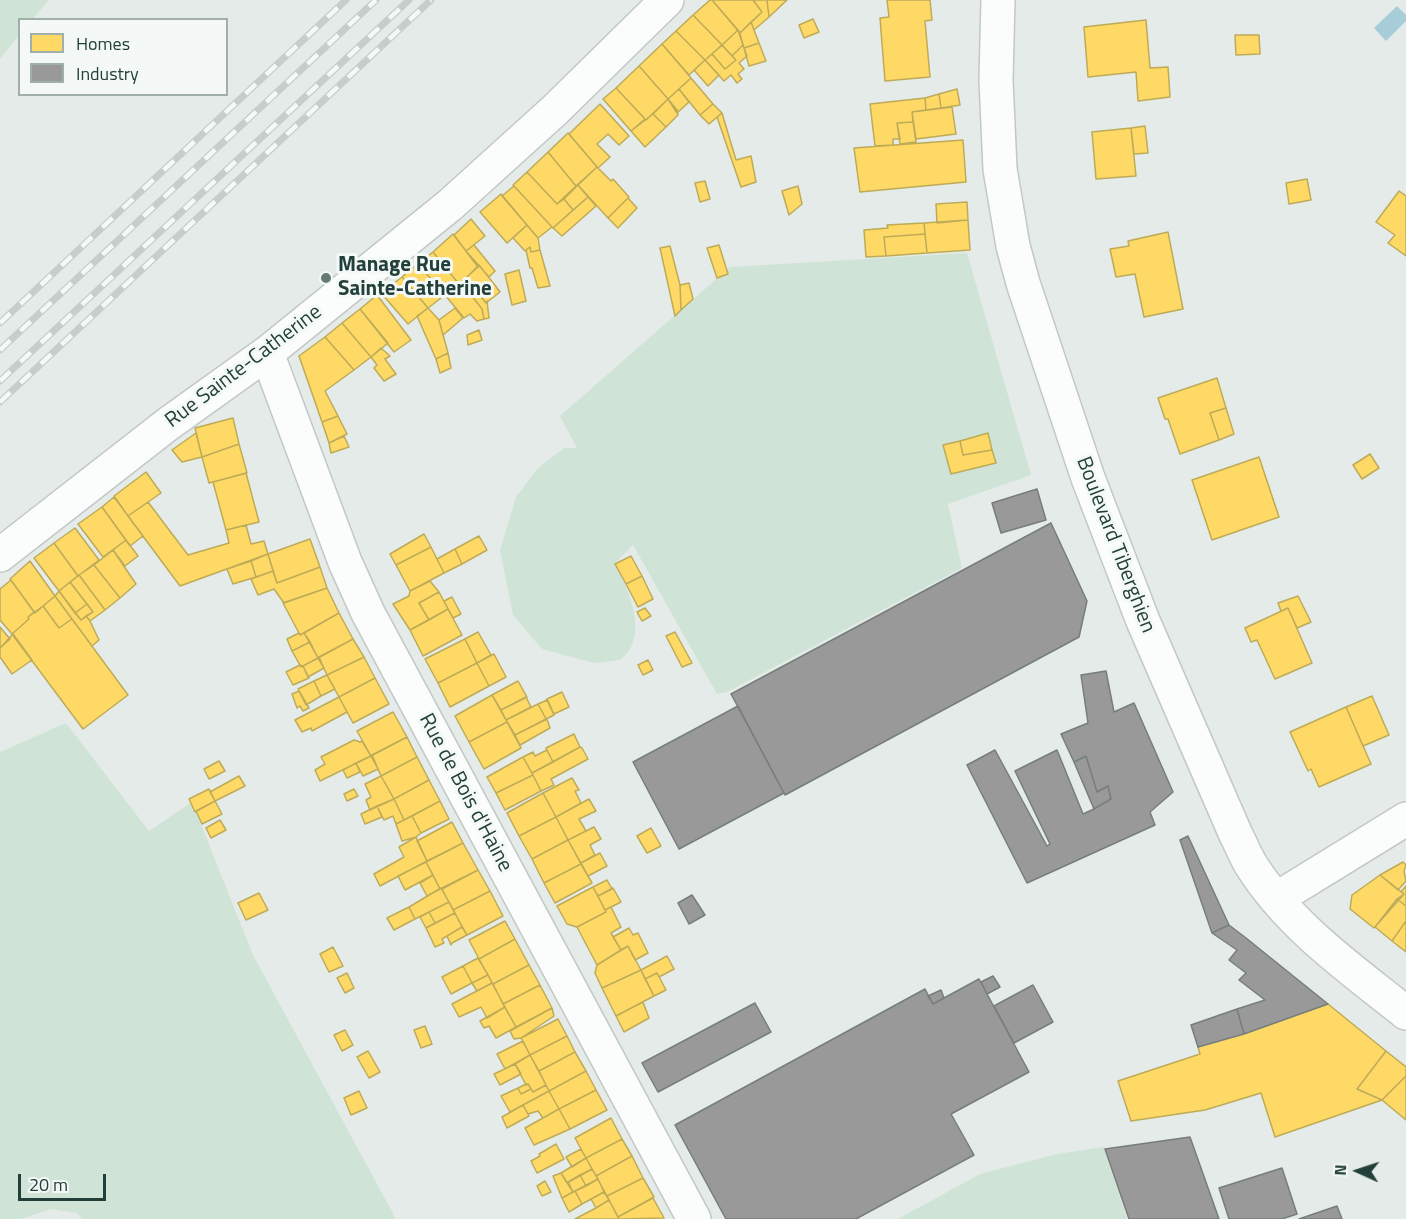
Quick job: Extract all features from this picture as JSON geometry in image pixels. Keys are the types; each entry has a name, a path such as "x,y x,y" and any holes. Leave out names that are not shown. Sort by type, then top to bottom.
{"street":[{"name":"Rue Sainte-Catherine","path":"0,555 168,424 267,353 450,205 555,110 668,0"},
{"name":"Boulevard Tiberghien","path":"998,0 996,80 1000,169 1012,238 1023,283 1088,478 1143,621 1252,867 1276,899 1312,935 1406,1013"},
{"name":"Rue de Bois d'Haine","path":"267,353 345,562 368,613 694,1219"},
{"path":"1276,899 1406,819"}],"green space":[{"path":"0,0 49,0 34,18 18,18 18,36 0,59"},
{"path":"967,253 1031,475 948,504 962,568 727,692 717,694 633,545 616,562 634,614 635,635 627,653 620,660 594,663 542,649 513,615 500,550 516,497 538,468 564,448 577,448 560,416 730,267"},
{"path":"66,723 149,831 192,802 253,955 396,1219 82,1219 77,1213 51,1209 21,1219 0,1219 0,752"},
{"path":"1104,1147 1127,1219 898,1219 980,1174 1057,1154"}],"water":[{"path":"1397,6 1406,15 1406,21 1386,41 1374,28"}],"building: Homes":[{"path":"710,0 738,30 722,45 693,15"},
{"path":"712,0 753,0 762,12 740,33"},
{"path":"753,0 767,0 769,17 754,30 751,22 762,12"},
{"path":"767,0 787,0 769,17"},
{"path":"887,0 930,0 932,20 925,21 930,77 885,81 880,18 889,17"},
{"path":"693,15 722,45 705,60 676,31"},
{"path":"813,19 819,32 804,38 799,25"},
{"path":"1146,20 1150,68 1168,67 1170,97 1138,101 1136,72 1088,77 1084,27"},
{"path":"751,22 759,43 744,48 739,31 740,33"},
{"path":"738,30 743,45 732,56 722,45"},
{"path":"676,31 705,60 689,75 662,44"},
{"path":"1235,35 1259,35 1260,54 1236,55"},
{"path":"759,43 766,61 749,66 744,48"},
{"path":"662,44 691,78 668,99 639,66"},
{"path":"722,45 736,60 725,69 712,54"},
{"path":"743,45 747,56 739,63 744,69 738,74 742,79 737,83 731,75 724,81 705,60 712,54 725,69 736,60 732,56"},
{"path":"705,60 719,75 708,86 694,70"},
{"path":"639,66 668,99 646,120 616,88"},
{"path":"691,78 713,104 700,115 679,89"},
{"path":"616,88 645,119 631,131 603,99"},
{"path":"679,89 689,102 677,113 668,99"},
{"path":"957,89 960,105 941,108 939,94"},
{"path":"939,94 941,108 926,110 925,98"},
{"path":"925,98 926,110 912,112 913,122 897,123 900,139 893,139 893,145 875,146 870,104"},
{"path":"668,99 677,110 678,115 666,127 653,114"},
{"path":"600,104 629,136 619,145 608,134 597,144 610,157 598,168 569,134"},
{"path":"713,104 722,113 709,124 700,115"},
{"path":"952,107 956,134 916,139 912,112"},
{"path":"722,113 736,160 751,156 756,182 741,187 717,117"},
{"path":"653,114 666,127 645,147 631,131"},
{"path":"913,122 916,142 900,144 897,123"},
{"path":"1145,126 1148,153 1134,154 1131,128"},
{"path":"1131,128 1136,176 1096,179 1092,132"},
{"path":"568,133 597,167 576,186 548,152"},
{"path":"963,140 966,182 860,192 854,148"},
{"path":"548,152 576,186 557,204 527,172"},
{"path":"597,167 611,181 613,179 629,197 608,218 578,185"},
{"path":"527,172 557,204 564,199 573,210 553,228 513,185"},
{"path":"1307,179 1311,200 1289,204 1286,183"},
{"path":"705,181 710,199 700,202 695,183"},
{"path":"578,185 588,197 573,210 564,199"},
{"path":"514,186 552,227 538,238 502,196"},
{"path":"798,186 802,204 789,215 782,191"},
{"path":"1399,191 1406,196 1406,256 1388,243 1395,235 1376,222"},
{"path":"501,194 527,225 507,243 480,212"},
{"path":"588,197 596,206 562,236 553,228"},
{"path":"628,198 637,208 618,228 608,218"},
{"path":"967,202 968,220 937,223 936,204"},
{"path":"471,219 485,236 466,251 454,235"},
{"path":"968,220 970,250 927,253 924,223"},
{"path":"924,223 925,234 884,237 886,256 866,257 864,230 888,228 887,225"},
{"path":"527,225 538,238 540,250 531,252 530,247 525,251 513,238"},
{"path":"1168,232 1183,309 1144,317 1135,274 1116,277 1110,249 1129,246 1128,241"},
{"path":"453,234 478,267 459,284 433,252"},
{"path":"925,234 927,253 886,256 884,237"},
{"path":"474,245 495,271 489,277 466,251"},
{"path":"719,245 728,274 717,278 707,248"},
{"path":"670,246 680,285 681,310 675,316 660,248"},
{"path":"530,247 531,252 540,250 550,286 538,288 526,250"},
{"path":"433,252 459,284 445,295 418,264"},
{"path":"418,264 445,295 428,308 402,277"},
{"path":"479,265 494,284 480,296 466,278"},
{"path":"519,270 526,301 512,305 505,274"},
{"path":"402,277 428,308 408,324 381,293"},
{"path":"466,278 486,303 487,301 489,318 484,319 482,309 461,282"},
{"path":"461,282 482,309 484,319 477,321 470,314 464,318 445,295"},
{"path":"689,283 693,299 681,310 680,285"},
{"path":"494,284 500,292 486,303 480,296"},
{"path":"377,295 411,340 394,352 360,309"},
{"path":"428,308 439,320 448,353 436,359 417,316"},
{"path":"455,308 463,318 443,335 439,320"},
{"path":"360,309 388,343 371,357 342,323"},
{"path":"342,323 371,357 354,370 325,337"},
{"path":"479,330 482,340 468,345 467,335"},
{"path":"325,337 354,370 325,391 338,416 322,422 299,356"},
{"path":"381,348 390,356 385,359 396,374 384,381 374,368 377,365 371,357"},
{"path":"448,353 451,368 440,373 436,359"},
{"path":"1217,378 1226,408 1210,413 1219,440 1180,454 1158,398"},
{"path":"1226,408 1234,434 1219,440 1210,413"},
{"path":"338,416 347,434 329,443 322,422"},
{"path":"233,418 239,444 202,457 195,428"},
{"path":"196,433 202,457 182,462 172,450"},
{"path":"988,433 992,450 963,455 960,441"},
{"path":"344,436 349,447 331,453 329,443"},
{"path":"960,441 963,455 992,450 996,463 951,474 943,445"},
{"path":"239,444 247,473 209,483 202,457"},
{"path":"1370,454 1379,468 1362,479 1353,465"},
{"path":"1259,457 1279,517 1212,540 1192,480"},
{"path":"146,472 161,493 128,516 114,496"},
{"path":"246,473 259,522 226,530 213,482"},
{"path":"114,497 143,536 130,546 102,507"},
{"path":"148,502 188,555 229,543 226,530 246,525 251,544 264,541 268,554 180,586 128,516"},
{"path":"102,507 126,540 103,557 78,524"},
{"path":"75,528 99,560 78,576 54,543"},
{"path":"424,534 431,547 396,565 390,554"},
{"path":"479,536 487,550 462,564 455,549"},
{"path":"310,539 320,567 277,583 268,554"},
{"path":"126,540 138,556 125,566 113,550"},
{"path":"54,543 78,576 59,591 34,558"},
{"path":"431,547 444,573 410,591 396,565"},
{"path":"455,549 462,564 444,573 437,559"},
{"path":"113,550 136,584 120,598 94,565"},
{"path":"268,554 273,571 256,577 251,561"},
{"path":"631,556 642,576 626,584 615,564"},
{"path":"30,561 55,596 35,613 10,579"},
{"path":"251,561 256,577 233,584 227,569"},
{"path":"94,565 120,598 105,610 79,575"},
{"path":"320,567 327,588 284,603 274,589 258,595 251,579 273,571 277,583"},
{"path":"79,575 105,610 90,621 86,616 93,612 70,582"},
{"path":"642,576 653,599 638,607 626,584"},
{"path":"11,580 34,612 12,634 0,620 0,589"},
{"path":"430,581 439,592 419,603 429,620 410,630 393,604 409,596 410,591"},
{"path":"70,582 87,604 75,613 59,591"},
{"path":"327,588 339,613 300,635 283,603"},
{"path":"59,591 81,620 86,616 90,621 99,640 92,646 55,596"},
{"path":"439,592 448,609 429,620 419,603"},
{"path":"55,596 72,619 59,628 43,606"},
{"path":"1298,596 1311,622 1297,628 1288,608 1281,611 1278,603"},
{"path":"452,597 461,614 453,618 444,601"},
{"path":"87,604 93,612 81,620 75,613"},
{"path":"43,606 59,628 72,619 128,695 83,729 12,634 29,619 28,617"},
{"path":"645,608 651,616 642,621 637,612"},
{"path":"1288,608 1312,663 1275,679 1257,640 1251,642 1245,628"},
{"path":"448,609 462,635 423,656 410,630"},
{"path":"339,613 353,639 318,658 304,633"},
{"path":"0,627 10,639 0,648"},
{"path":"478,632 491,655 477,663 465,639"},
{"path":"675,632 692,663 682,667 666,636"},
{"path":"299,633 300,635 304,633 310,642 292,651 287,639"},
{"path":"13,634 32,660 12,674 0,657 0,648"},
{"path":"353,639 364,657 327,675 319,657"},
{"path":"465,639 477,663 438,683 425,659"},
{"path":"310,642 318,658 301,667 292,651"},
{"path":"494,654 506,677 489,686 477,663"},
{"path":"364,657 375,678 339,697 327,675"},
{"path":"318,658 324,668 308,677 303,666"},
{"path":"648,660 653,670 643,675 638,665"},
{"path":"477,663 489,686 450,707 438,683"},
{"path":"300,665 303,666 309,678 293,685 286,672"},
{"path":"327,675 335,689 321,696 314,681"},
{"path":"375,678 389,704 353,723 339,697"},
{"path":"314,681 321,696 306,705 298,689"},
{"path":"518,681 527,697 501,710 492,695"},
{"path":"299,691 309,708 303,711 300,706 297,708 292,694"},
{"path":"562,692 569,707 554,714 547,699"},
{"path":"492,695 507,722 469,742 455,716"},
{"path":"1372,696 1389,735 1363,746 1346,707"},
{"path":"339,697 347,712 312,731 311,728 302,732 295,720"},
{"path":"526,697 531,707 506,720 501,710"},
{"path":"547,700 554,715 546,719 538,704"},
{"path":"538,704 546,719 515,735 506,720"},
{"path":"1346,707 1371,764 1319,787 1311,769 1308,771 1290,732"},
{"path":"393,712 407,737 371,756 357,731"},
{"path":"547,719 550,728 520,745 515,735"},
{"path":"507,722 521,748 484,769 469,742"},
{"path":"574,734 580,747 553,762 546,748"},
{"path":"407,737 417,757 381,776 372,755"},
{"path":"354,740 362,741 371,756 320,781 315,770 325,764 321,757"},
{"path":"580,747 588,759 551,779 554,785 541,791 532,773"},
{"path":"547,750 553,762 532,773 523,757 533,752 535,756"},
{"path":"371,756 378,769 363,776 356,763"},
{"path":"417,757 429,780 394,799 381,776"},
{"path":"523,757 533,775 496,793 487,777"},
{"path":"219,761 225,771 209,779 204,769"},
{"path":"356,763 360,772 347,778 343,770"},
{"path":"533,775 541,791 505,810 496,793"},
{"path":"239,776 245,786 215,801 210,792"},
{"path":"381,776 394,799 370,810 366,800 371,797 365,784"},
{"path":"572,778 579,790 575,791 581,803 556,817 543,793"},
{"path":"429,780 440,801 404,820 394,799"},
{"path":"209,789 215,801 195,812 189,799"},
{"path":"354,789 358,796 347,801 344,794"},
{"path":"543,793 556,817 519,836 507,813"},
{"path":"394,799 404,820 396,824 393,816 384,820 377,806"},
{"path":"589,799 596,811 579,819 586,831 568,840 556,817"},
{"path":"215,801 222,814 202,824 196,811"},
{"path":"440,801 449,819 421,833 412,816"},
{"path":"377,806 382,817 365,824 361,814"},
{"path":"412,816 421,833 402,841 396,824"},
{"path":"556,817 568,840 532,859 519,836"},
{"path":"220,820 226,830 211,838 206,828"},
{"path":"452,822 463,843 427,861 417,841"},
{"path":"594,827 601,839 590,845 595,855 581,863 568,840"},
{"path":"651,828 661,846 647,853 637,836"},
{"path":"416,837 427,861 380,886 374,874 404,857 399,847"},
{"path":"568,840 581,864 544,883 532,859"},
{"path":"463,843 478,870 440,889 426,862"},
{"path":"600,853 607,866 588,876 581,863"},
{"path":"426,862 433,875 405,890 398,876"},
{"path":"1403,862 1406,865 1404,871 1406,881 1398,890 1380,875"},
{"path":"581,864 592,883 555,903 544,883"},
{"path":"478,870 490,891 453,910 442,889"},
{"path":"433,875 440,889 427,896 420,883"},
{"path":"1380,875 1404,894 1374,928 1350,909 1352,895"},
{"path":"607,880 612,889 598,896 593,887"},
{"path":"1406,886 1406,906 1397,899 1404,894 1401,892"},
{"path":"593,887 606,912 577,927 567,924 557,906"},
{"path":"441,888 449,902 415,919 409,907"},
{"path":"613,888 621,902 605,910 598,896"},
{"path":"490,891 503,916 467,935 453,910"},
{"path":"259,893 268,910 246,920 238,903"},
{"path":"1397,899 1406,906 1406,921 1392,941 1375,927"},
{"path":"449,902 455,913 435,923 429,912"},
{"path":"409,907 415,919 394,930 387,918"},
{"path":"611,907 621,927 611,933 621,950 597,965 577,927"},
{"path":"429,912 435,923 426,928 420,917"},
{"path":"455,913 462,927 442,939 444,943 435,947 426,928"},
{"path":"505,921 515,939 479,959 469,940"},
{"path":"1406,921 1406,952 1392,941"},
{"path":"462,927 467,935 451,945 447,936"},
{"path":"629,928 633,935 638,933 648,953 635,960 628,946 621,950 613,937"},
{"path":"515,939 529,965 493,984 479,959"},
{"path":"628,946 641,970 602,988 595,973 597,965"},
{"path":"333,947 343,966 329,972 320,954"},
{"path":"667,956 674,969 659,977 657,973 645,979 641,970"},
{"path":"478,958 488,975 472,983 463,966"},
{"path":"529,965 540,985 503,1004 493,984"},
{"path":"463,966 472,983 451,994 442,977"},
{"path":"641,970 654,996 616,1016 602,988"},
{"path":"347,973 354,988 345,993 337,978"},
{"path":"657,973 666,990 654,996 645,979"},
{"path":"488,975 492,983 477,991 472,983"},
{"path":"492,983 505,1007 487,1018 481,1007 459,1017 452,1004"},
{"path":"540,985 552,1008 516,1027 503,1004"},
{"path":"643,1002 649,1018 624,1032 616,1016"},
{"path":"1328,1004 1386,1051 1357,1089 1382,1100 1275,1137 1261,1093 1205,1110 1131,1121 1118,1081 1200,1054 1198,1047"},
{"path":"505,1007 516,1027 496,1038 489,1026 484,1028 480,1021"},
{"path":"552,1008 554,1016 521,1038 514,1039 510,1031"},
{"path":"558,1019 567,1036 530,1055 521,1038"},
{"path":"425,1026 432,1044 421,1048 414,1030"},
{"path":"345,1030 353,1045 342,1051 334,1035"},
{"path":"567,1036 575,1052 539,1071 530,1055"},
{"path":"523,1041 530,1055 505,1069 497,1054"},
{"path":"368,1051 380,1072 369,1078 357,1057"},
{"path":"1386,1051 1406,1067 1406,1076 1382,1100 1357,1089"},
{"path":"575,1052 586,1071 549,1091 539,1071"},
{"path":"530,1055 546,1085 533,1092 528,1084 526,1085 515,1064"},
{"path":"515,1064 521,1074 500,1085 494,1074"},
{"path":"586,1071 596,1090 559,1109 549,1091"},
{"path":"1406,1076 1406,1120 1382,1100"},
{"path":"526,1084 531,1089 521,1094 518,1088"},
{"path":"546,1085 549,1091 510,1112 501,1096 518,1088 521,1094 531,1089 533,1092"},
{"path":"596,1090 607,1110 570,1129 559,1109"},
{"path":"359,1091 367,1108 351,1115 344,1098"},
{"path":"549,1091 559,1109 543,1118 538,1111 528,1114 523,1105"},
{"path":"523,1105 529,1116 507,1128 502,1117"},
{"path":"559,1109 570,1129 534,1145 525,1128"},
{"path":"611,1118 622,1139 586,1158 575,1138"},
{"path":"622,1139 632,1156 596,1176 586,1158"},
{"path":"556,1144 564,1159 537,1173 531,1161"},
{"path":"581,1149 586,1158 572,1167 566,1157"},
{"path":"632,1156 643,1178 607,1196 596,1176"},
{"path":"586,1158 592,1169 567,1183 561,1173"},
{"path":"592,1169 598,1179 586,1186 580,1175"},
{"path":"561,1173 573,1192 562,1198 553,1176"},
{"path":"580,1175 586,1186 573,1192 568,1182"},
{"path":"643,1178 654,1197 618,1217 607,1196"},
{"path":"598,1179 604,1192 582,1204 575,1191"},
{"path":"545,1181 551,1192 542,1196 537,1186"},
{"path":"575,1191 582,1204 569,1212 562,1198"},
{"path":"604,1192 609,1200 596,1208 591,1199"},
{"path":"653,1198 664,1218 619,1219 618,1217"},
{"path":"609,1200 619,1219 575,1219 596,1208"}],"building: Industry":[{"path":"1037,489 1046,520 1001,533 992,503"},
{"path":"1051,523 1087,601 1079,637 785,795 731,694"},
{"path":"1106,671 1114,712 1134,703 1173,792 1150,812 1155,825 1027,883 967,765 995,750 1047,846 1050,844 1015,771 1057,750 1083,814 1111,799 1108,786 1097,792 1086,756 1074,762 1061,734 1088,723 1081,675"},
{"path":"738,706 784,793 679,849 633,762"},
{"path":"1086,756 1097,792 1108,786 1111,799 1094,809 1074,762"},
{"path":"1188,836 1229,925 1212,933 1180,840"},
{"path":"692,895 705,915 689,924 678,903"},
{"path":"1229,925 1328,1004 1244,1034 1237,1009 1265,1000 1239,980 1246,973 1229,960 1237,950 1212,933"},
{"path":"993,976 1000,987 987,994 981,982"},
{"path":"979,979 1029,1072 951,1114 974,1155 856,1219 726,1219 675,1125 925,989 933,1004"},
{"path":"1033,985 1053,1022 1014,1043 994,1006"},
{"path":"941,990 944,998 933,1004 928,996"},
{"path":"755,1003 771,1032 658,1092 642,1063"},
{"path":"1237,1009 1244,1034 1198,1047 1191,1025"},
{"path":"1190,1137 1219,1219 1129,1219 1105,1149"},
{"path":"1282,1168 1297,1214 1282,1219 1229,1219 1219,1188"},
{"path":"1337,1206 1342,1219 1299,1219"}],"railway":[{"path":"0,323 346,0"},
{"path":"0,350 376,0"},
{"path":"0,381 409,0"},
{"path":"0,402 431,0"}],"place":[{"name":"Manage Rue Sainte-Catherine","path":"326,278"}]}
